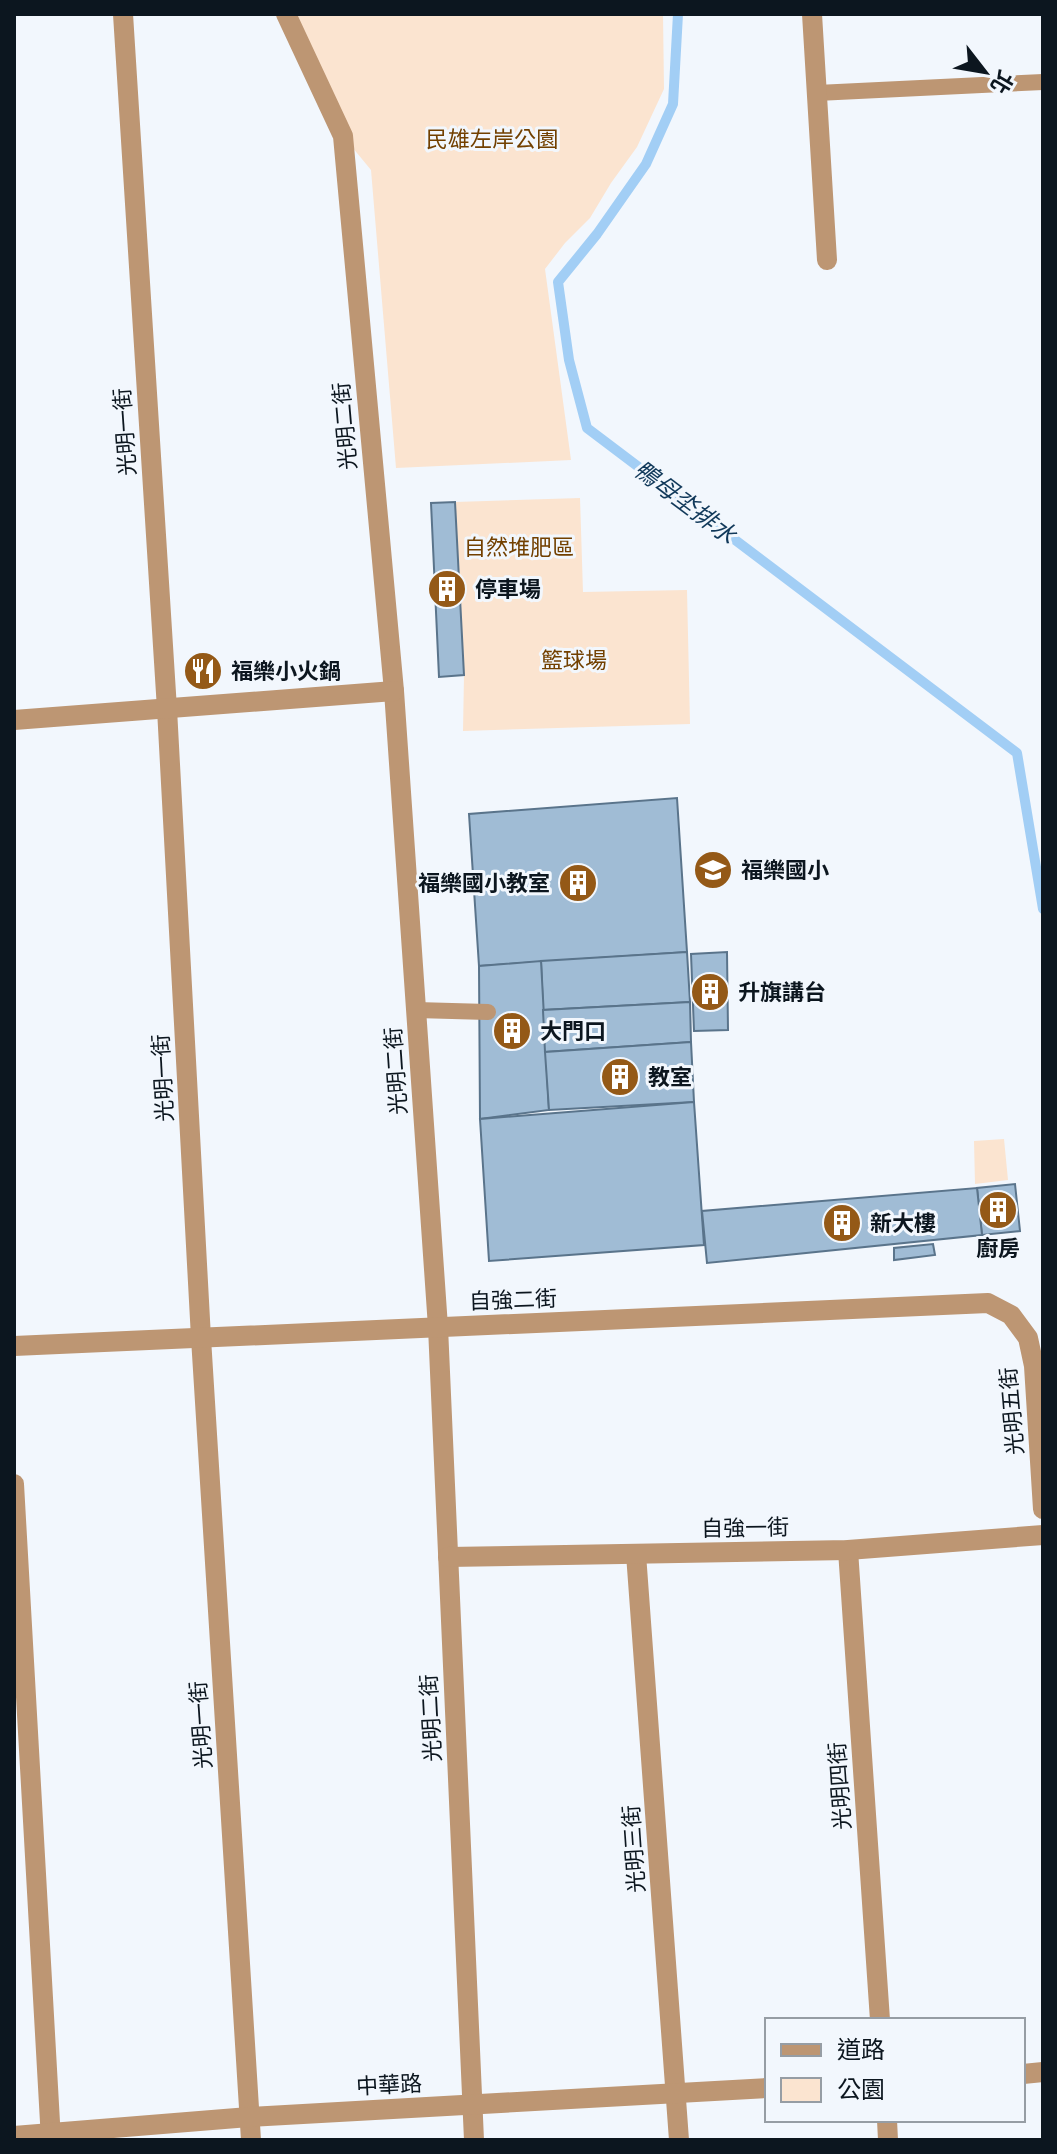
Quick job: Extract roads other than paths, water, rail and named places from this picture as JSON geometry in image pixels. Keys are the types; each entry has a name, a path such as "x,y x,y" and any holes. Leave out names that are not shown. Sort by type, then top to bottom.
{"street":[{"name":"光明一街","path":"123,14 251,2140"},
{"name":"光明二街","path":"286,14 343,136 394,691 438,1327 474,2140"},
{"path":"812,14 827,260"},
{"path":"14,720 394,691"},
{"name":"自強二街","path":"14,1346 988,1303 1011,1315"},
{"name":"光明五街","path":"1011,1315 1028,1338 1034,1366 1043,1509"},
{"path":"14,1484 51,2137"},
{"name":"自強一街","path":"448,1557 848,1550 1043,1535"},
{"name":"光明四街","path":"848,1550 880,2018"},
{"name":"光明三街","path":"636,1554 679,2140"},
{"name":"中華路","path":"14,2136 51,2137 249,2117 765,2088"}],"lane":[{"path":"817,93 1043,82"},
{"path":"416,1010 488,1012"}],"waterway":[{"name":"鴨母坔排水","path":"678,14 673,104 646,164 597,234 558,282 569,360 587,428 1017,753 1043,909"}],"place":[{"name":"停車場","path":"447,589"},
{"name":"福樂小火鍋","path":"203,671"},
{"name":"福樂國小","path":"713,870"},
{"name":"福樂國小教室","path":"578,883"},
{"name":"升旗講台","path":"710,992"},
{"name":"大門口","path":"512,1031"},
{"name":"教室","path":"620,1077"},
{"name":"廚房","path":"998,1210"},
{"name":"新大樓","path":"842,1223"}],"park label":[{"name":"民雄左岸公園","path":"492,139"},
{"name":"自然堆肥區","path":"519,547"},
{"name":"籃球場","path":"574,660"}]}
